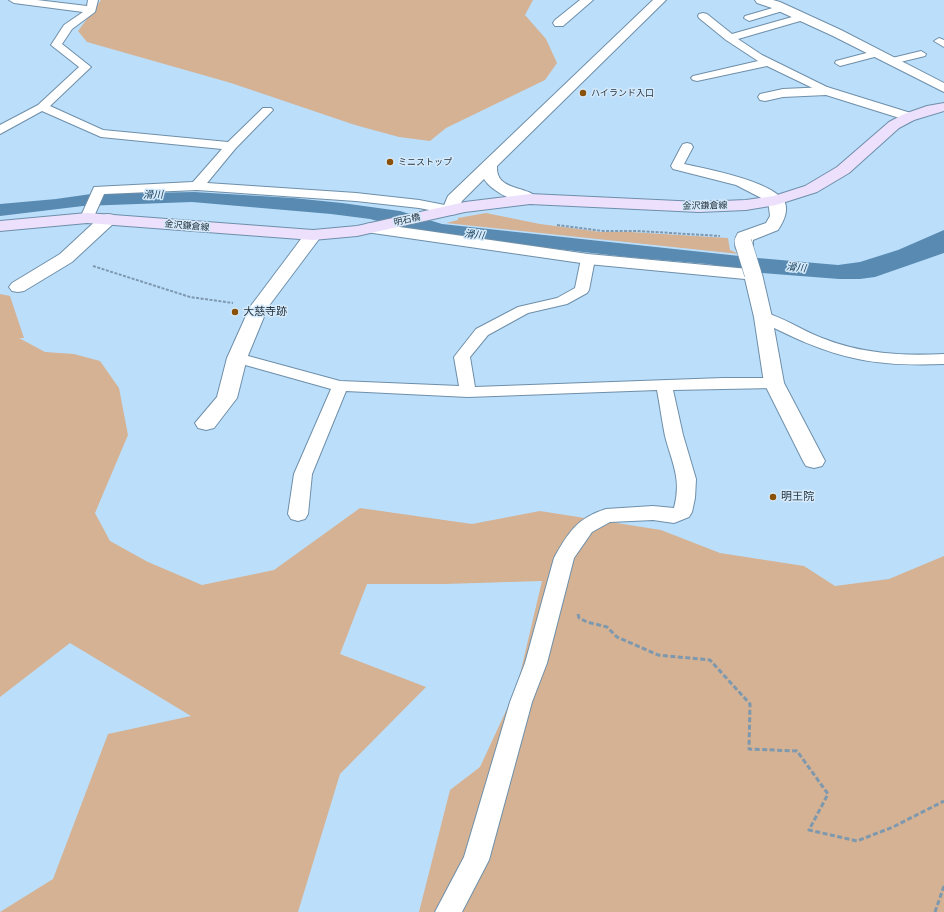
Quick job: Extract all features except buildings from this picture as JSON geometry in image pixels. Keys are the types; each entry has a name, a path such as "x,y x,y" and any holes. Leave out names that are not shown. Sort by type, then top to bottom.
{"main road":[{"name":"金沢鎌倉線","path":"445,211 480,204 530,199 699,207 746,205 776,200 810,189 830,179 843,170 894,125 909,117 932,109 944,107"},
{"name":"明石橋","path":"373,228 445,211"},
{"name":"金沢鎌倉線","path":"0,226 87,218 313,235 357,232 373,228"}],"street":[{"path":"559,23 587,0"},
{"path":"445,211 489,165 660,0"},
{"path":"761,0 803,17 878,53 944,88"},
{"path":"765,97 807,90 827,91 909,117"},
{"path":"489,165 489,174 495,183 516,195 530,199"},
{"path":"776,200 778,216 772,226 744,237 744,249 743,242 753,274 763,317 774,383 814,461"},
{"path":"18,287 66,258 108,219"},
{"path":"373,228 588,259 753,274"},
{"path":"206,423 227,398 237,358 259,307 313,235"}],"lane":[{"path":"14,0 93,5"},
{"path":"0,130 42,107 86,67 56,46 68,27 93,5"},
{"path":"750,18 783,8"},
{"path":"703,16 740,46 827,91"},
{"path":"730,38 803,17"},
{"path":"840,63 878,53"},
{"path":"892,61 921,54"},
{"path":"697,78 769,62"},
{"path":"42,107 101,133 231,146"},
{"path":"197,186 231,146 267,110"},
{"path":"687,147 677,166 726,177 768,194 776,200"},
{"path":"87,218 98,190 197,186 247,191 382,198 419,203 445,211"},
{"path":"468,392 462,357 482,332 523,310 562,301 582,290 588,259"},
{"path":"763,317 805,337 830,346 872,357 906,360 944,359"},
{"path":"237,358 340,386 468,392 664,385 774,383"},
{"path":"448,912 476,860 521,702 536,663 564,558 585,527 606,516 653,514 674,516 682,512 686,498 687,479 674,434 664,385"},
{"path":"298,514 303,474 340,386"}],"path":[{"path":"66,258 190,297 259,307"},
{"path":"577,611 579,618 587,622 607,627 617,637 658,655 710,660 750,704 749,749 797,751 828,794 809,830 857,841 893,827 944,801"},
{"path":"935,912 944,886"}],"shaded area":[{"path":"101,0 533,0 525,15 546,39 557,63 545,80 446,128 430,141 399,137 355,125 231,83 87,42 78,31"},
{"path":"486,213 540,224 601,232 630,232 728,238 730,250 739,254 446,223 458,220 458,218"},
{"path":"0,294 10,296 24,338 19,338 45,352 74,354 100,361 119,388 128,435 95,513 110,541 148,562 202,585 274,570 360,508 472,524 540,511 661,530 720,553 804,566 835,586 889,579 944,556 944,912 419,912 450,790 480,767 517,687 542,581 444,584 367,584 340,654 426,687 340,774 298,912 0,912 53,879 108,734 191,716 70,643 0,697"}],"water":[{"name":"滑川","path":"194,192 293,198 342,203 400,211 442,224 758,258 838,265 860,262 898,250 944,230 944,253 875,277 839,279 762,273 707,264 627,257 453,237 415,231 370,219 331,214 192,202 83,206 0,216 0,204 91,194"}],"place":[{"name":"ハイランド入口","path":"583,93"},
{"name":"ミニストップ","path":"390,162"},
{"name":"大慈寺跡","path":"235,312"},
{"name":"明王院","path":"773,497"}]}
